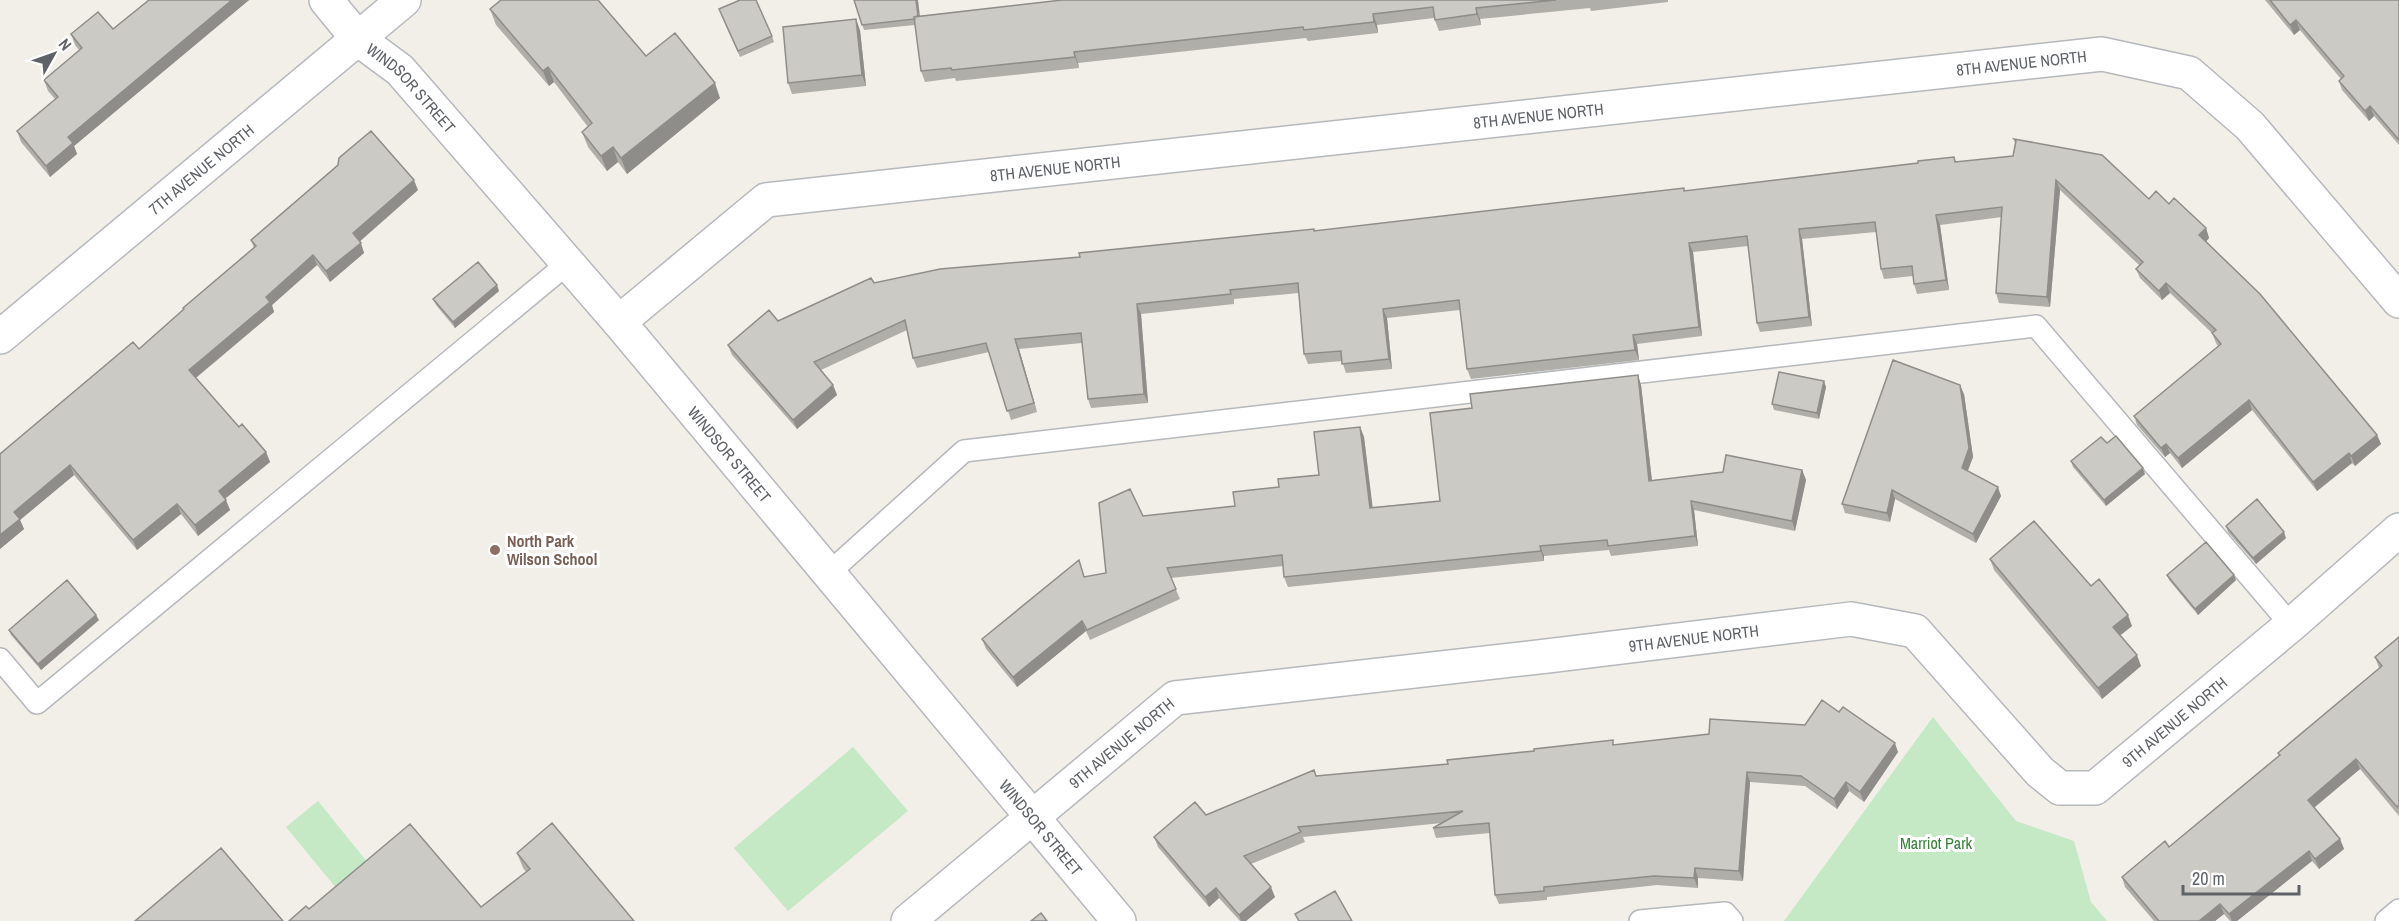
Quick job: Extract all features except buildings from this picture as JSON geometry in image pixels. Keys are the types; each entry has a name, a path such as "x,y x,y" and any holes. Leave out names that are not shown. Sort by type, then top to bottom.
{"street":[{"name":"WINDSOR STREET","path":"326,0 358,39 400,70 619,322 1119,921"},
{"name":"7TH AVENUE NORTH","path":"0,337 404,0"},
{"name":"8TH AVENUE NORTH","path":"619,322 766,200 2102,54 2188,73 2250,126 2399,301"},
{"name":"9TH AVENUE NORTH","path":"908,921 1175,698 1851,619 1915,631 2040,772 2061,788 2095,788 2291,625 2399,530"}],"lane":[{"path":"0,659 37,703 567,264"},
{"path":"830,572 964,451 2036,326 2291,625"},
{"path":"2386,921 2399,910"},
{"path":"1640,921 1725,914 1732,921"}],"green space":[{"name":"Marriot Park","path":"1933,717 2016,821 2074,841 2091,902 2107,921 1784,921"},
{"path":"853,747 908,811 788,911 734,848"},
{"path":"318,801 368,863 337,889 286,827"}],"place":[{"name":"North Park Wilson School","path":"495,550"}]}
